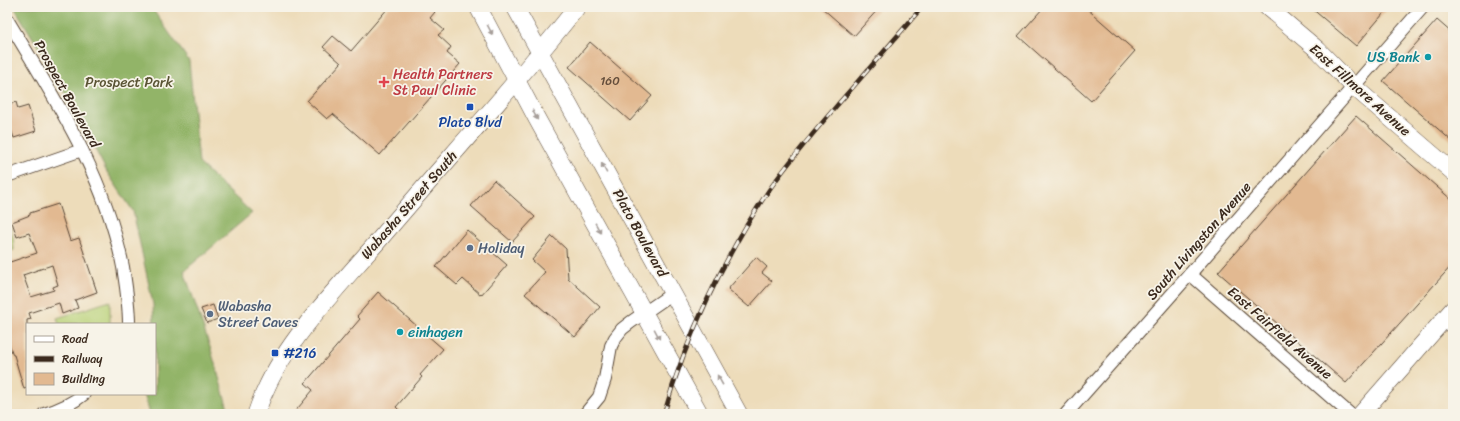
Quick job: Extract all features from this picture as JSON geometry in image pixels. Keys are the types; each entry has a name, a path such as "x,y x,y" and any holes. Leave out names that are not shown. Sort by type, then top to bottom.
{"main road":[{"path":"478,7 700,414"},
{"name":"Plato Boulevard","path":"515,7 739,414"},
{"name":"Wabasha Street South","path":"256,414 265,391 277,368 302,331 517,80 577,7"},
{"name":"East Fillmore Avenue","path":"1267,7 1318,50 1354,87 1453,172"},
{"path":"1361,414 1453,309"}],"street":[{"name":"South Livingston Avenue","path":"1066,414 1423,7"},
{"name":"Prospect Boulevard","path":"7,19 68,121 96,181 111,219 120,253 127,288 129,323"},
{"path":"7,176 82,150"},
{"name":"East Fairfield Avenue","path":"1190,274 1350,414"},
{"path":"585,414 599,397 605,379 611,346 615,338 622,329 644,311 673,293"},
{"path":"51,413 83,395"}],"green space":[{"name":"Prospect Park","path":"14,7 151,7 189,61 199,163 252,213 184,271 211,350 228,409 226,414 150,414 144,395 156,395 156,323 154,323 153,304 133,211 107,172 62,86"},
{"path":"7,219 13,237 14,250 7,252"},
{"path":"110,301 110,323 59,323 57,318"}],"building":[{"name":"Health Partners St Paul Clinic","path":"389,7 430,7 435,12 430,18 444,30 438,35 451,47 447,53 460,64 380,155 333,114 327,119 307,101 341,63 323,47 333,36 351,51"},
{"path":"821,7 880,7 854,36"},
{"path":"1044,7 1085,7 1135,51 1091,101 1018,36"},
{"path":"1310,7 1389,7 1356,46"},
{"name":"US Bank","path":"1437,20 1453,34 1453,142 1383,81"},
{"path":"590,42 652,96 630,121 569,67"},
{"path":"16,102 18,109 28,106 36,131 14,138 7,118 7,105"},
{"path":"1356,116 1453,201 1453,264 1346,383 1218,272"},
{"path":"494,180 535,217 512,242 471,206"},
{"path":"58,204 70,241 79,238 97,292 75,300 78,308 62,314 59,303 29,313 31,319 27,320 26,323 26,388 24,389 14,355 7,338 7,263 37,253 29,233 17,237 12,222 30,215 30,213","holes":["52,265 58,285 53,287 54,290 31,297 23,275"]},
{"name":"Holiday","path":"467,230 507,265 481,295 463,279 457,285 436,267"},
{"path":"552,236 566,249 568,278 600,307 575,337 525,294 545,272 532,260"},
{"path":"756,257 767,267 762,273 772,281 749,307 728,289"},
{"path":"378,292 443,349 420,375 422,377 396,407 403,414 293,414 313,390 305,383 360,319 357,316"},
{"name":"Wabasha Street Caves","path":"213,305 218,319 207,323 201,309"}],"railway":[{"path":"664,414 683,356 695,327 722,270 752,216 777,179 803,146 922,7"}],"place":[{"name":"US Bank","path":"1428,57"},
{"name":"Health Partners St Paul Clinic","path":"384,82"},
{"name":"Plato Blvd","path":"470,107"},
{"name":"Holiday","path":"470,248"},
{"name":"Wabasha Street Caves","path":"210,314"},
{"name":"einhagen","path":"400,332"},
{"name":"#216","path":"275,353"}]}
